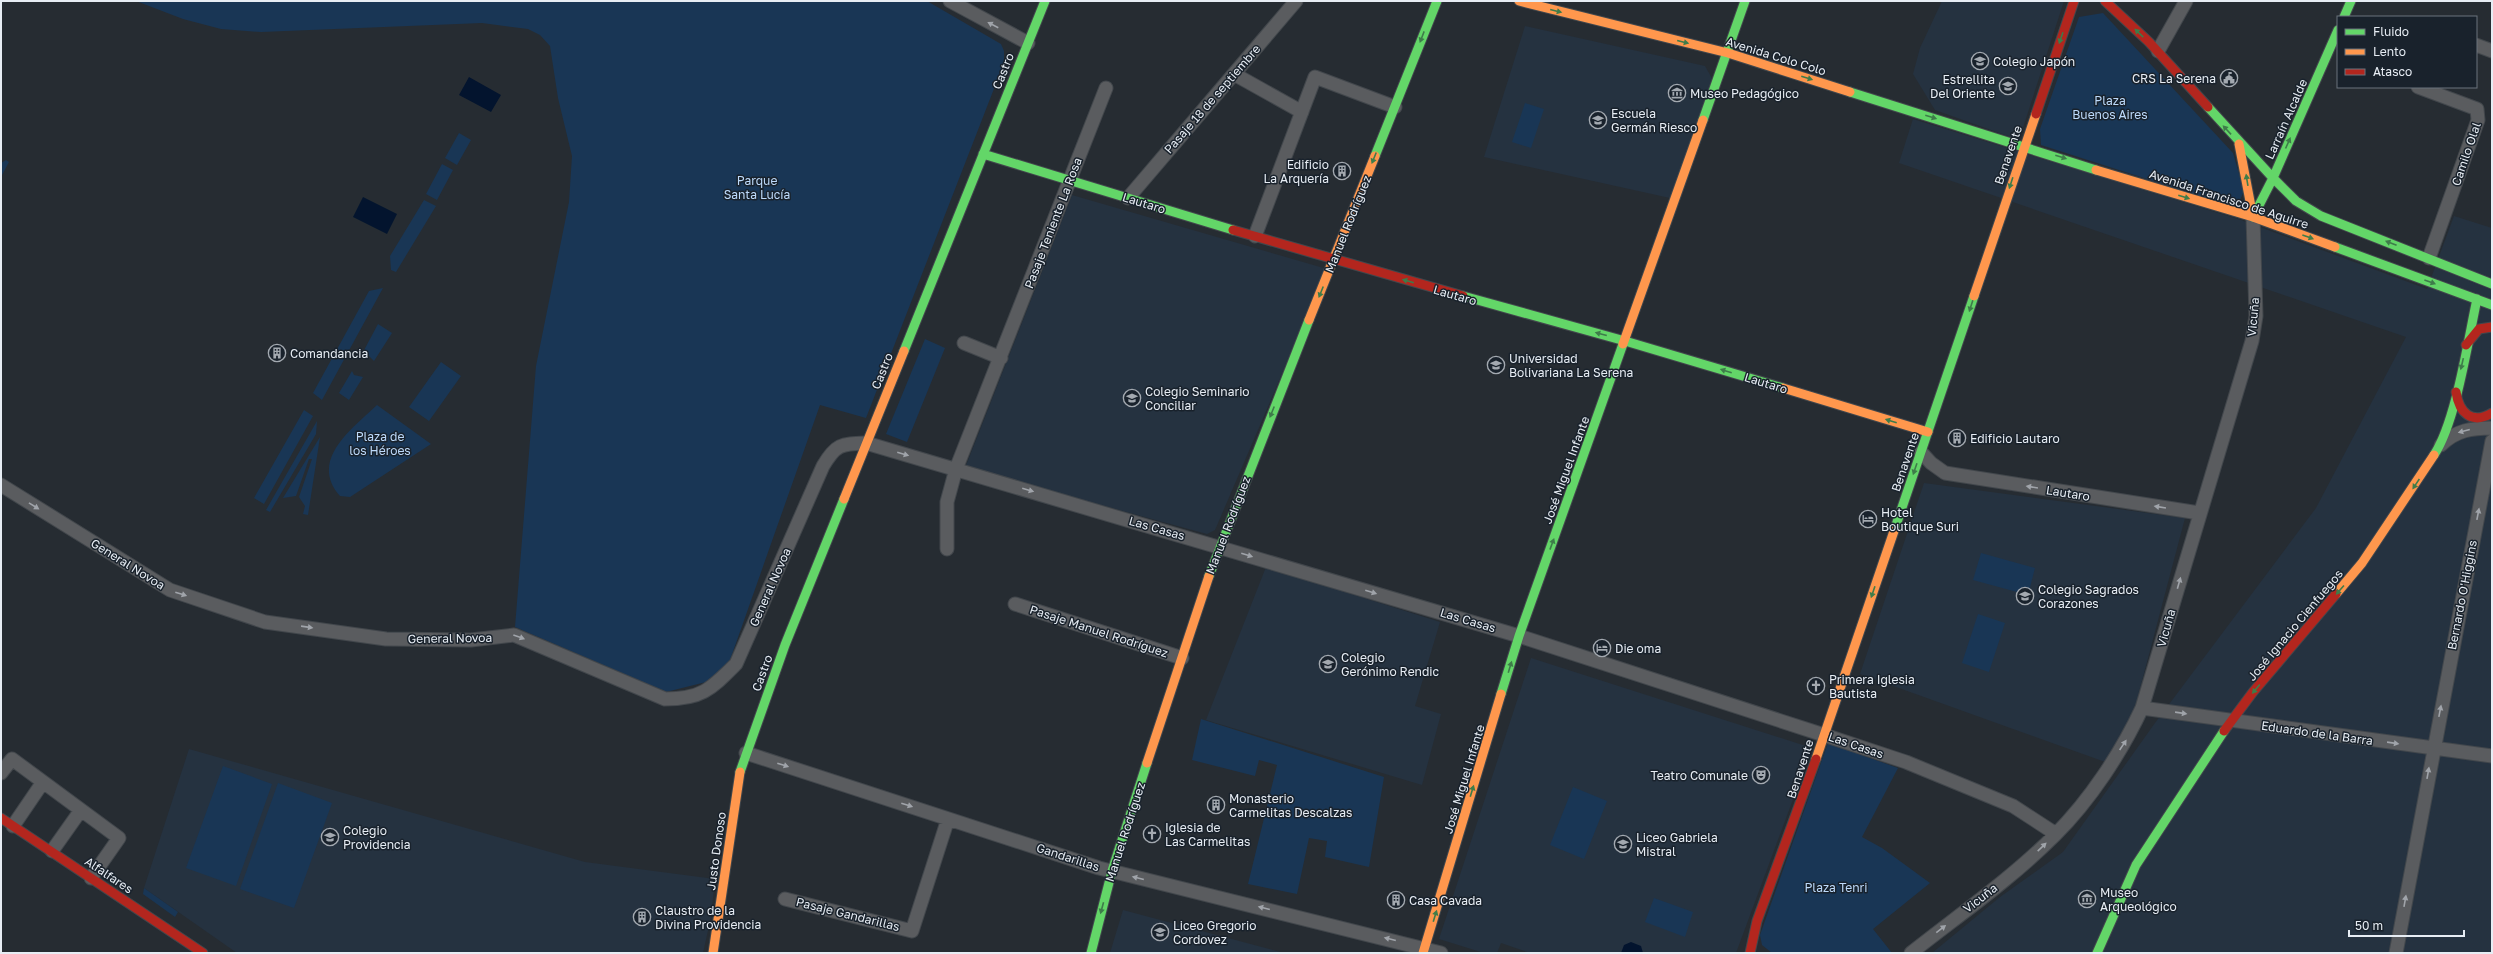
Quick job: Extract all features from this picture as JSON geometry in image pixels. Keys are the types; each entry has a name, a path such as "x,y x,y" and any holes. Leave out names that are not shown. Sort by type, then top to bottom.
{"street":[{"path":"950,1 1028,43"},
{"name":"Castro","path":"746,753 771,680 1045,1"},
{"name":"Pasaje 18 de septiembre","path":"1128,198 1296,1"},
{"name":"Manuel Rodríguez","path":"1090,953 1112,871 1219,546 1437,1"},
{"name":"Avenida Colo Colo","path":"1519,1 1728,53 2024,146"},
{"name":"José Miguel Infante","path":"1424,951 1519,636 1728,53 1745,1"},
{"name":"Benavente","path":"1752,952 1757,921 1801,804 2074,1"},
{"name":"Avenida Francisco de Aguirre","path":"2105,1 2158,51 2239,144 2308,210 2492,284"},
{"path":"2158,51 2186,1"},
{"path":"2344,16 2351,1"},
{"name":"Larraín Alcalde","path":"2254,217 2273,178 2337,32"},
{"path":"2477,45 2492,51"},
{"path":"1234,74 1302,112"},
{"path":"1256,236 1315,77 1395,107"},
{"name":"Pasaje Teniente La Rosa","path":"947,549 947,502 956,469 1001,358 1106,88"},
{"name":"Camilo Olal","path":"2421,88 2477,109 2479,112 2478,120 2429,258"},
{"path":"2239,144 2254,217"},
{"name":"Avenida Francisco de Aguirre","path":"2024,146 2186,198 2254,217 2492,305"},
{"name":"Lautaro","path":"983,154 1333,260 1625,341 1928,432"},
{"name":"Vicuña","path":"1911,953 2029,860 2056,834 2084,801 2121,747 2142,708 2255,327 2254,217"},
{"path":"2477,299 2492,294"},
{"name":"José Ignacio Cienfuegos","path":"2097,953 2136,865 2232,720 2358,568 2440,446 2456,392 2477,299"},
{"path":"2466,345 2479,329 2492,327"},
{"path":"964,343 1001,358"},
{"path":"2456,392 2458,407 2468,417 2477,419 2486,417 2492,413"},
{"path":"2440,446 2455,434 2463,430 2492,428"},
{"name":"Bernardo O'Higgins","path":"2396,953 2433,749 2492,441"},
{"name":"Las Casas","path":"866,443 1219,546 1519,636 1824,735 1906,762 2013,806 2056,834"},
{"name":"General Novoa","path":"1,485 170,590 265,622 386,639 471,640 514,635 665,700 689,699 714,687 736,664 823,466 833,450 849,444 866,443"},
{"name":"Lautaro","path":"1921,452 1931,463 1945,473 2199,513"},
{"name":"Pasaje Manuel Rodríguez","path":"1015,604 1182,658"},
{"name":"Eduardo de la Barra","path":"2142,708 2492,756"},
{"name":"Gandarillas","path":"746,753 1112,871 1424,951 1441,953"},
{"name":"Justo Donoso","path":"713,953 734,802 746,753"},
{"path":"1,773 12,759 119,838 91,878"},
{"path":"13,826 43,782"},
{"path":"52,852 81,810"},
{"name":"Alfalfares","path":"1,818 203,953"},
{"name":"Pasaje Gandarillas","path":"785,899 912,931 948,819"}],"shaded area":[{"name":"Colegio Japón","path":"1942,1 2064,1 2019,140 1935,110 1913,74 1920,48"},
{"name":"Escuela Germán Riesco","path":"1525,26 1705,66 1714,82 1670,198 1484,157"},
{"path":"469,77 501,95 491,112 459,95"},
{"path":"1913,119 2241,220 2427,289 2454,216 2492,228 2492,953 1932,953 2000,897 2063,852 2155,723 2316,508 2406,337 1899,163"},
{"name":"Colegio Seminario Conciliar","path":"1072,195 1327,269 1215,530 1207,534 965,468"},
{"path":"363,197 397,214 387,234 353,217"},
{"name":"Colegio Sagrados Corazones","path":"1924,483 2185,518 2133,715 2108,763 1860,674"},
{"name":"Colegio Gerónimo Rendic","path":"1266,567 1440,622 1415,706 1441,714 1422,785 1206,720"},
{"name":"Liceo Gabriela Mistral","path":"1531,658 1812,748 1736,953 1530,953 1501,943 1497,953 1484,953 1439,939"},
{"name":"Colegio Providencia","path":"189,749 585,862 715,879 711,917 703,953 237,953 144,888"},
{"name":"Liceo Gregorio Cordovez","path":"1123,910 1284,953 1110,953"},
{"path":"1631,942 1641,946 1643,953 1621,953 1624,945"}],"green space":[{"name":"Parque Santa Lucía","path":"136,1 927,1 1001,44 1004,51 1004,63 866,418 820,405 730,660 710,681 666,692 515,627 536,366 569,202 572,156 558,98 550,46 540,35 528,29 482,23 261,32 221,29 183,19"},
{"name":"Plaza Buenos Aires","path":"2103,13 2233,153 2244,191 2239,202 2228,205 2041,145 2040,129 2079,17"},
{"path":"1525,103 1544,109 1531,148 1512,142"},
{"path":"459,133 471,140 457,165 445,158"},
{"path":"6,160 9,162 1,177 1,163"},
{"path":"442,164 453,170 437,200 426,194"},
{"path":"424,200 436,206 396,272 391,270 390,256"},
{"path":"383,288 322,400 313,393 369,291"},
{"path":"378,324 392,333 374,361 367,354 362,354"},
{"path":"925,339 945,348 907,442 886,434"},
{"path":"441,362 461,376 429,421 409,407"},
{"path":"352,371 354,375 363,377 349,400 339,393"},
{"name":"Plaza de los Héroes","path":"377,405 431,444 350,497 340,496 331,483 329,470 331,457 346,434"},
{"path":"304,410 313,416 264,504 254,498"},
{"path":"317,421 316,434 270,512 266,510"},
{"path":"320,437 308,515 303,514 305,506 299,497 312,459 309,459 296,496 283,498"},
{"path":"1981,553 2035,568 2028,595 1973,580"},
{"path":"1978,614 2005,623 1989,672 1962,663"},
{"path":"1201,719 1384,777 1369,867 1325,857 1327,841 1309,838 1297,894 1248,884 1277,765 1259,760 1255,776 1192,760"},
{"name":"Plaza Tenri","path":"1828,743 1898,768 1862,837 1882,848 1930,883 1873,929 1892,953 1772,953 1762,945 1760,935"},
{"path":"223,766 272,784 236,886 186,868"},
{"path":"278,783 332,803 294,908 240,889"},
{"path":"1573,787 1607,801 1584,859 1550,845"},
{"path":"144,888 178,912 175,917 143,894"},
{"path":"1654,898 1693,912 1685,937 1645,922"}],"traffic: fast":[{"path":"904,351 1045,1"},
{"path":"1375,156 1437,1"},
{"path":"1703,120 1745,1"},
{"path":"2344,16 2351,1"},
{"path":"2253,217 2273,178 2337,32"},
{"path":"1850,92 2096,170"},
{"path":"2208,107 2273,178"},
{"path":"983,154 1233,230"},
{"path":"2273,178 2296,201 2321,216 2492,284"},
{"path":"2335,247 2492,305"},
{"path":"1463,296 1625,341 1783,388"},
{"path":"1894,531 1974,296"},
{"path":"2434,455 2442,441 2455,402 2477,299"},
{"path":"1209,576 1309,320"},
{"path":"1501,694 1519,636 1623,344"},
{"path":"740,772 785,645 844,499"},
{"path":"2097,953 2136,865 2224,731"},
{"path":"1091,953 1112,871 1147,763"}],"traffic: slow":[{"path":"1519,1 1728,53 1850,92"},
{"path":"1974,296 2036,114"},
{"path":"1623,344 1703,120"},
{"path":"2239,144 2253,217"},
{"path":"1309,320 1375,156"},
{"path":"2096,170 2253,217 2335,247"},
{"path":"844,499 904,351"},
{"path":"1783,388 1928,432"},
{"path":"2336,594 2362,563 2434,455"},
{"path":"1816,759 1894,531"},
{"path":"1147,763 1209,576"},
{"path":"1423,953 1501,694"},
{"path":"713,953 740,772"}],"traffic: jam":[{"path":"2036,114 2074,1"},
{"path":"2105,1 2149,42 2208,107"},
{"path":"1233,230 1463,296"},
{"path":"2466,345 2479,329 2492,327"},
{"path":"2456,392 2460,406 2468,415 2478,418 2492,413"},
{"path":"2224,731 2253,692 2336,594"},
{"path":"1750,953 1757,921 1816,759"},
{"path":"1,818 203,953"}],"place":[{"name":"Colegio Japón","path":"1980,61"},
{"name":"CRS La Serena","path":"2229,78"},
{"name":"Estrellita Del Oriente","path":"2008,86"},
{"name":"Museo Pedagógico","path":"1677,93"},
{"name":"Escuela Germán Riesco","path":"1598,120"},
{"name":"Edificio La Arquería","path":"1342,171"},
{"name":"Comandancia","path":"277,353"},
{"name":"Universidad Bolivariana La Serena","path":"1496,365"},
{"name":"Colegio Seminario Conciliar","path":"1132,398"},
{"name":"Edificio Lautaro","path":"1957,438"},
{"name":"Hotel Boutique Suri","path":"1868,519"},
{"name":"Colegio Sagrados Corazones","path":"2025,596"},
{"name":"Die oma","path":"1602,648"},
{"name":"Colegio Gerónimo Rendic","path":"1328,664"},
{"name":"Primera Iglesia Bautista","path":"1816,686"},
{"name":"Teatro Comunale","path":"1761,775"},
{"name":"Monasterio Carmelitas Descalzas","path":"1216,805"},
{"name":"Iglesia de Las Carmelitas","path":"1152,834"},
{"name":"Colegio Providencia","path":"330,837"},
{"name":"Liceo Gabriela Mistral","path":"1623,844"},
{"name":"Museo Arqueológico","path":"2087,899"},
{"name":"Casa Cavada","path":"1396,900"},
{"name":"Claustro de la Divina Providencia","path":"642,917"},
{"name":"Liceo Gregorio Cordovez","path":"1160,932"}]}
